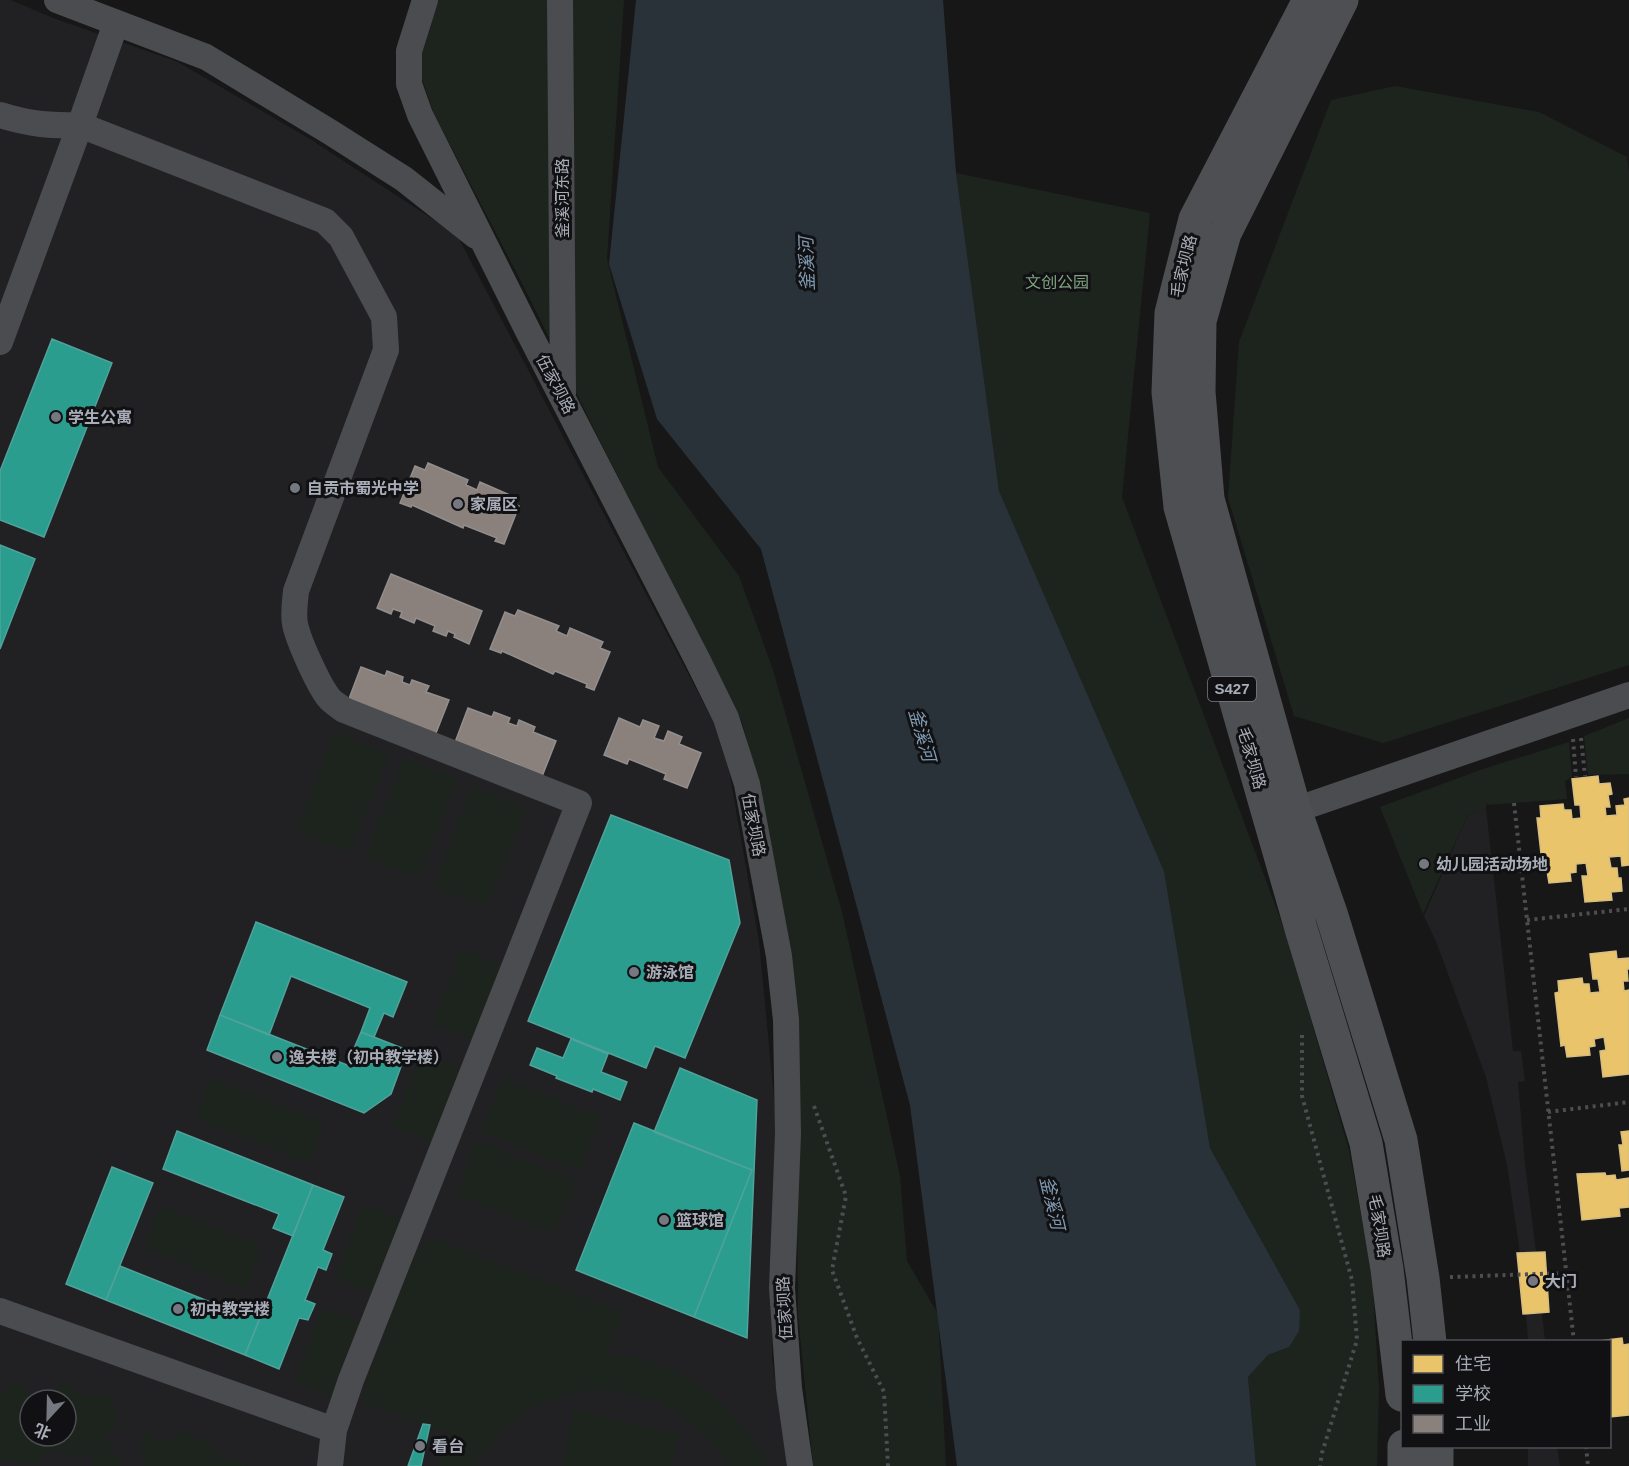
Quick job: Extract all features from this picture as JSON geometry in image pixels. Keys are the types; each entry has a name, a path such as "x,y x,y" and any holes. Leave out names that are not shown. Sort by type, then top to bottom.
{"main road":[{"name":"毛家坝路","path":"1309,0 1195,219 1171,313 1168,392 1180,507 1302,932 1366,1143 1387,1269 1401,1387"},
{"name":"毛家坝路","path":"1342,0 1225,233 1200,321 1199,392 1208,500 1295,810 1332,916 1401,1140 1423,1278 1430,1340"},
{"path":"1404,1448 1404,1466"},
{"path":"1437,1448 1437,1466"}],"street":[{"path":"57,0 206,57 404,180 484,242"},
{"name":"伍家坝路","path":"425,0 409,51 409,84 420,115 721,709 737,749 747,784 779,956 786,1020 788,1134 782,1288 789,1388 800,1466"},
{"name":"釜溪河东路","path":"560,0 563,397"},
{"path":"0,342 116,23"},
{"path":"0,115 24,123 80,126 303,211 326,221 341,237 384,317 386,350 296,591 294,608 296,626 302,643 320,684 330,698 344,710 579,803 356,1369 334,1431 330,1466"},
{"path":"1295,810 1629,695"},
{"path":"0,1311 334,1431"}],"path":[{"path":"1580,737 1585,776"},
{"path":"1573,739 1576,777"},
{"path":"1514,803 1574,1340"},
{"path":"1527,921 1629,909"},
{"path":"1302,1026 1302,1096 1352,1280 1357,1340 1320,1466"},
{"path":"810,1097 846,1196 832,1270 857,1338 884,1392 888,1466"},
{"path":"1548,1112 1629,1102"},
{"path":"1423,1278 1567,1273"},
{"path":"1586,1448 1588,1466"}],"shaded area":[{"name":"自贡市蜀光中学","path":"0,0 11,0 53,18 178,62 310,139 457,235 724,742 759,941 776,1119 772,1358 787,1466 0,1466"},
{"path":"1486,808 1513,1051 1521,1051 1525,1081 1518,1082 1536,1252 1520,1253 1507,1165 1486,1077 1437,944 1424,916 1468,814"},
{"path":"1542,1313 1545,1340 1528,1340 1526,1314"},
{"path":"1528,1448 1557,1448 1560,1466 1528,1466"}],"green space":[{"path":"436,0 624,0 607,259 658,467 739,576 773,670 842,912 900,1176 907,1261 938,1314 946,1466 813,1466 798,1315 797,1201 763,803 742,722 525,289 434,114 422,79 422,41"},
{"path":"1395,86 1539,112 1627,157 1629,172 1629,665 1383,743 1294,716 1228,498 1239,342 1331,100"},
{"name":"文创公园","path":"956,173 1150,213 1122,497 1286,934 1349,1150 1372,1275 1379,1389 1377,1466 1256,1466 1248,1377 1268,1355 1289,1347 1300,1310 1210,1148 1164,871 999,491"},
{"path":"1629,718 1629,774 1588,775 1584,736"},
{"path":"335,732 389,754 350,852 296,831"},
{"name":"幼儿园活动场地","path":"1569,742 1572,777 1565,781 1567,799 1487,805 1486,802 1486,808 1468,814 1423,914 1380,807 1483,769"},
{"path":"404,758 458,780 418,878 365,857"},
{"path":"473,787 526,809 487,907 433,886"},
{"path":"462,950 501,965 472,1039 433,1024"},
{"path":"422,1052 460,1067 431,1141 393,1126"},
{"path":"211,1078 324,1123 308,1163 195,1118"},
{"path":"503,1078 601,1118 580,1171 481,1131"},
{"path":"477,1141 576,1181 554,1234 456,1194"},
{"path":"363,1204 401,1219 373,1293 335,1278"},
{"path":"161,1206 262,1246 245,1289 144,1248"},
{"path":"438,1240 623,1312 606,1354 647,1361 685,1376 702,1387 733,1414 764,1456 768,1466 727,1466 707,1438 681,1415 653,1400 624,1392 596,1390 567,1394 540,1404 516,1420 494,1440 476,1466 439,1466 453,1435 362,1402 364,1388 415,1255 426,1243"},
{"path":"323,1308 361,1323 332,1397 294,1382"},
{"path":"13,1382 23,1382 26,1388 18,1388 18,1448 78,1448 78,1391 99,1396 112,1396 119,1426 104,1434 121,1463 120,1466 94,1466 91,1456 79,1453 73,1458 59,1451 44,1454 39,1461 33,1464 16,1460 0,1462 0,1394"},
{"path":"63,1383 72,1388 60,1388"},
{"path":"574,1410 678,1434 671,1466 562,1466"},
{"path":"146,1430 154,1435 154,1442 161,1439 169,1442 180,1431 189,1433 194,1439 205,1438 211,1444 219,1460 231,1461 239,1458 248,1466 142,1466 145,1462 142,1461 144,1448 138,1443"}],"water":[{"name":"釜溪河","path":"636,0 943,0 956,173 999,491 1164,871 1210,1148 1300,1310 1299,1331 1289,1347 1268,1355 1248,1377 1256,1466 957,1466 910,1105 761,549 657,419 609,264"}],"building: 住宅":[{"path":"1598,776 1599,784 1610,783 1612,794 1608,795 1610,807 1605,807 1606,816 1617,815 1616,806 1625,805 1624,799 1629,798 1629,865 1622,866 1621,856 1609,857 1611,868 1617,868 1618,878 1621,878 1622,891 1611,892 1612,900 1585,902 1582,876 1588,876 1586,863 1576,864 1576,872 1570,873 1571,881 1549,883 1547,871 1543,871 1537,818 1541,818 1540,806 1563,804 1564,810 1571,810 1572,819 1581,818 1580,805 1575,805 1572,779"},
{"path":"1616,951 1617,959 1629,958 1628,981 1623,981 1624,991 1629,990 1629,1074 1603,1077 1600,1051 1606,1050 1604,1037 1594,1039 1595,1046 1589,1047 1590,1055 1567,1057 1565,1045 1561,1046 1555,993 1559,992 1558,981 1582,978 1583,984 1589,984 1590,993 1600,992 1598,979 1593,979 1590,954"},
{"path":"1629,1131 1629,1170 1622,1171 1619,1145 1623,1145 1621,1132"},
{"path":"1605,1173 1606,1176 1615,1175 1616,1180 1629,1178 1629,1207 1619,1208 1620,1216 1582,1220 1577,1174"},
{"name":"大门","path":"1545,1252 1549,1312 1523,1314 1517,1253"},
{"path":"1622,1338 1623,1345 1629,1344 1629,1415 1611,1417 1611,1340 1606,1340"}],"building: 学校":[{"name":"学生公寓","path":"52,339 112,363 44,537 0,520 0,471"},
{"path":"0,545 35,559 0,649"},
{"name":"游泳馆","path":"611,815 729,860 740,923 685,1058 655,1046 646,1068 528,1021"},
{"path":"256,922 407,982 393,1017 384,1013 374,1037 361,1032 370,1008 291,976 269,1035 220,1015"},
{"name":"逸夫楼（初中教学楼）","path":"220,1015 347,1065 361,1032 407,1050 391,1094 364,1113 207,1050"},
{"path":"571,1039 608,1054 601,1072 627,1082 620,1100 556,1078 557,1076 530,1065 537,1048 563,1058"},
{"path":"680,1068 757,1100 747,1338 694,1317 752,1170 654,1132"},
{"name":"篮球馆","path":"634,1123 752,1170 694,1317 576,1270"},
{"path":"177,1131 313,1185 293,1236 273,1228 279,1214 163,1169"},
{"path":"112,1167 153,1183 106,1300 66,1284"},
{"path":"313,1185 344,1197 323,1250 332,1254 326,1270 318,1267 305,1300 315,1304 308,1320 299,1318 279,1369 245,1355"},
{"name":"初中教学楼","path":"120,1266 243,1315 249,1300 265,1306 245,1355 106,1300"},
{"name":"看台","path":"423,1424 430,1425 421,1466 408,1466"}],"building: 工业":[{"name":"家属区","path":"428,463 468,480 466,485 477,490 480,482 512,496 509,502 519,506 504,544 495,541 497,538 464,525 463,528 412,505 411,507 400,503 415,466 425,470"},
{"path":"391,574 482,611 469,644 454,637 455,634 448,631 446,636 433,631 435,626 416,618 414,623 400,617 402,612 393,609 391,614 377,608"},
{"path":"518,610 559,626 556,631 567,636 570,628 603,642 600,648 610,652 594,690 586,687 587,684 555,671 553,674 502,651 501,653 490,649 505,612 515,616"},
{"path":"361,667 385,676 387,671 403,677 402,682 410,685 412,680 429,686 426,692 449,700 434,738 347,704"},
{"path":"468,708 492,717 494,712 510,718 508,723 517,726 519,720 535,727 533,732 556,741 541,779 517,769 519,765 481,750 480,755 454,745"},
{"path":"619,718 640,727 643,720 659,726 654,738 664,741 668,731 682,737 679,744 701,753 687,788 664,779 666,774 629,759 627,764 604,755"}],"place":[{"name":"学生公寓","path":"56,417"},
{"name":"自贡市蜀光中学","path":"295,488"},
{"name":"家属区","path":"458,504"},
{"name":"幼儿园活动场地","path":"1424,864"},
{"name":"游泳馆","path":"634,972"},
{"name":"逸夫楼（初中教学楼）","path":"277,1057"},
{"name":"篮球馆","path":"664,1220"},
{"name":"大门","path":"1533,1281"},
{"name":"初中教学楼","path":"178,1309"},
{"name":"看台","path":"420,1446"}]}
